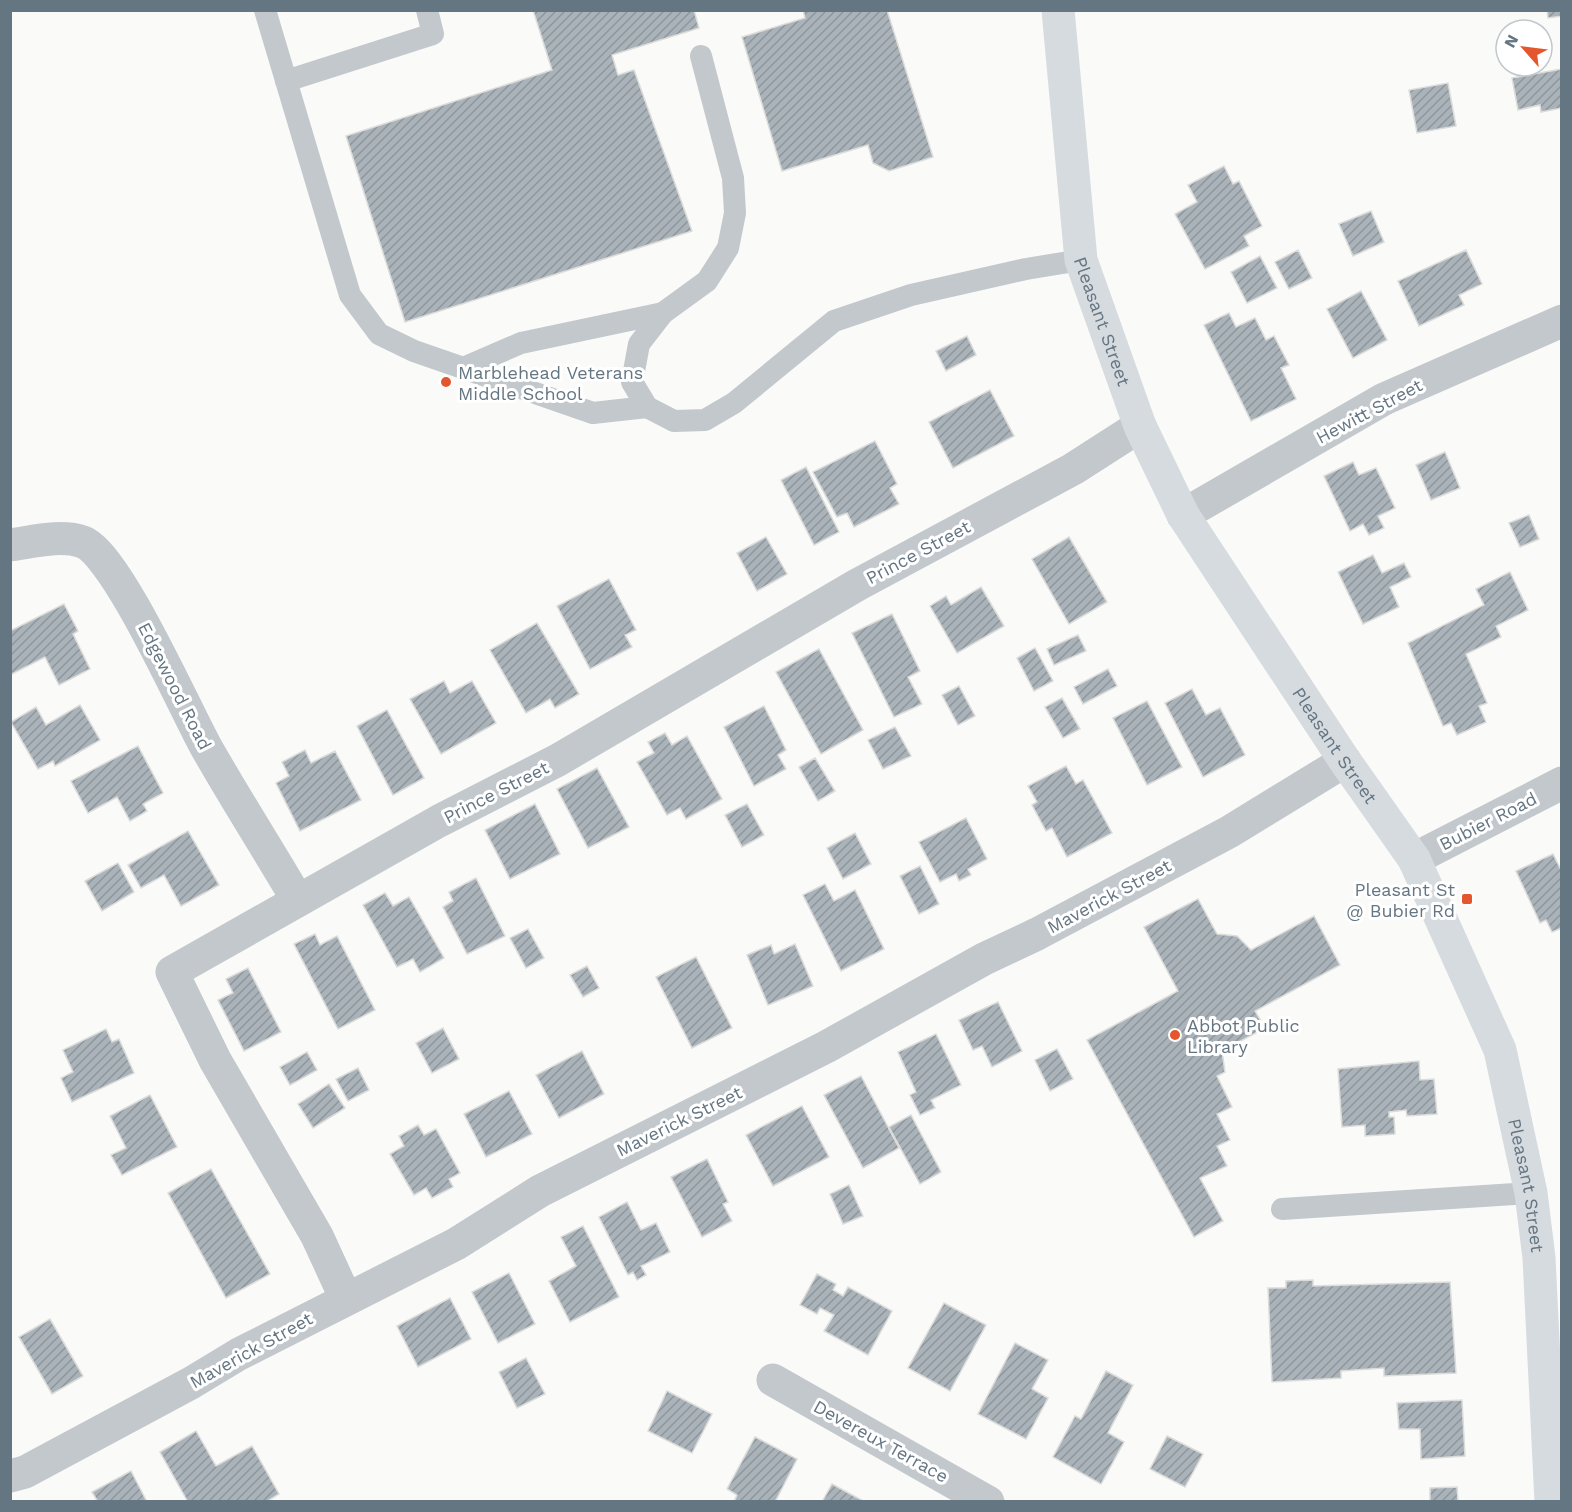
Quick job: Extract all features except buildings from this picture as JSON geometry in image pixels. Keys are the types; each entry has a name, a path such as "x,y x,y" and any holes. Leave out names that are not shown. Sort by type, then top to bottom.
{"main road":[{"name":"Pleasant Street","path":"1058,10 1081,260 1140,426 1184,515 1345,761 1414,859 1500,1050 1531,1193 1550,1254 1555,1465 1551,1502"}],"street":[{"name":"Hewitt Street","path":"1184,515 1384,399 1562,321"},
{"name":"Prince Street","path":"346,1299 318,1236 215,1060 172,972 297,899 439,821 558,760 857,585 1073,469 1140,426"},
{"name":"Edgewood Road","path":"10,546 53,539 83,542 102,559 144,624 206,746 297,899"},
{"name":"Maverick Street","path":"10,1476 25,1472 191,1383 239,1354 456,1244 540,1191 826,1047 984,959 1037,934 1229,832 1345,761"},
{"name":"Bubier Road","path":"1414,859 1562,783"},
{"name":"Devereux Terrace","path":"773,1380 988,1502"}],"lane":[{"path":"265,10 350,295 379,334 414,351 593,413 647,406"},
{"path":"286,81 433,34 427,10"},
{"path":"701,56 733,178 735,213 728,248 707,281 663,314 639,344 632,382 647,406 674,421 705,420 734,402 834,321 911,295 1026,269 1081,260"},
{"path":"463,368 521,343 663,314"},
{"path":"1282,1209 1531,1193"}],"place":[{"name":"Marblehead Veterans Middle School","path":"446,382"},
{"name":"Pleasant St @ Bubier Rd","path":"1467,899"},
{"name":"Abbot Public Library","path":"1175,1035"}]}
